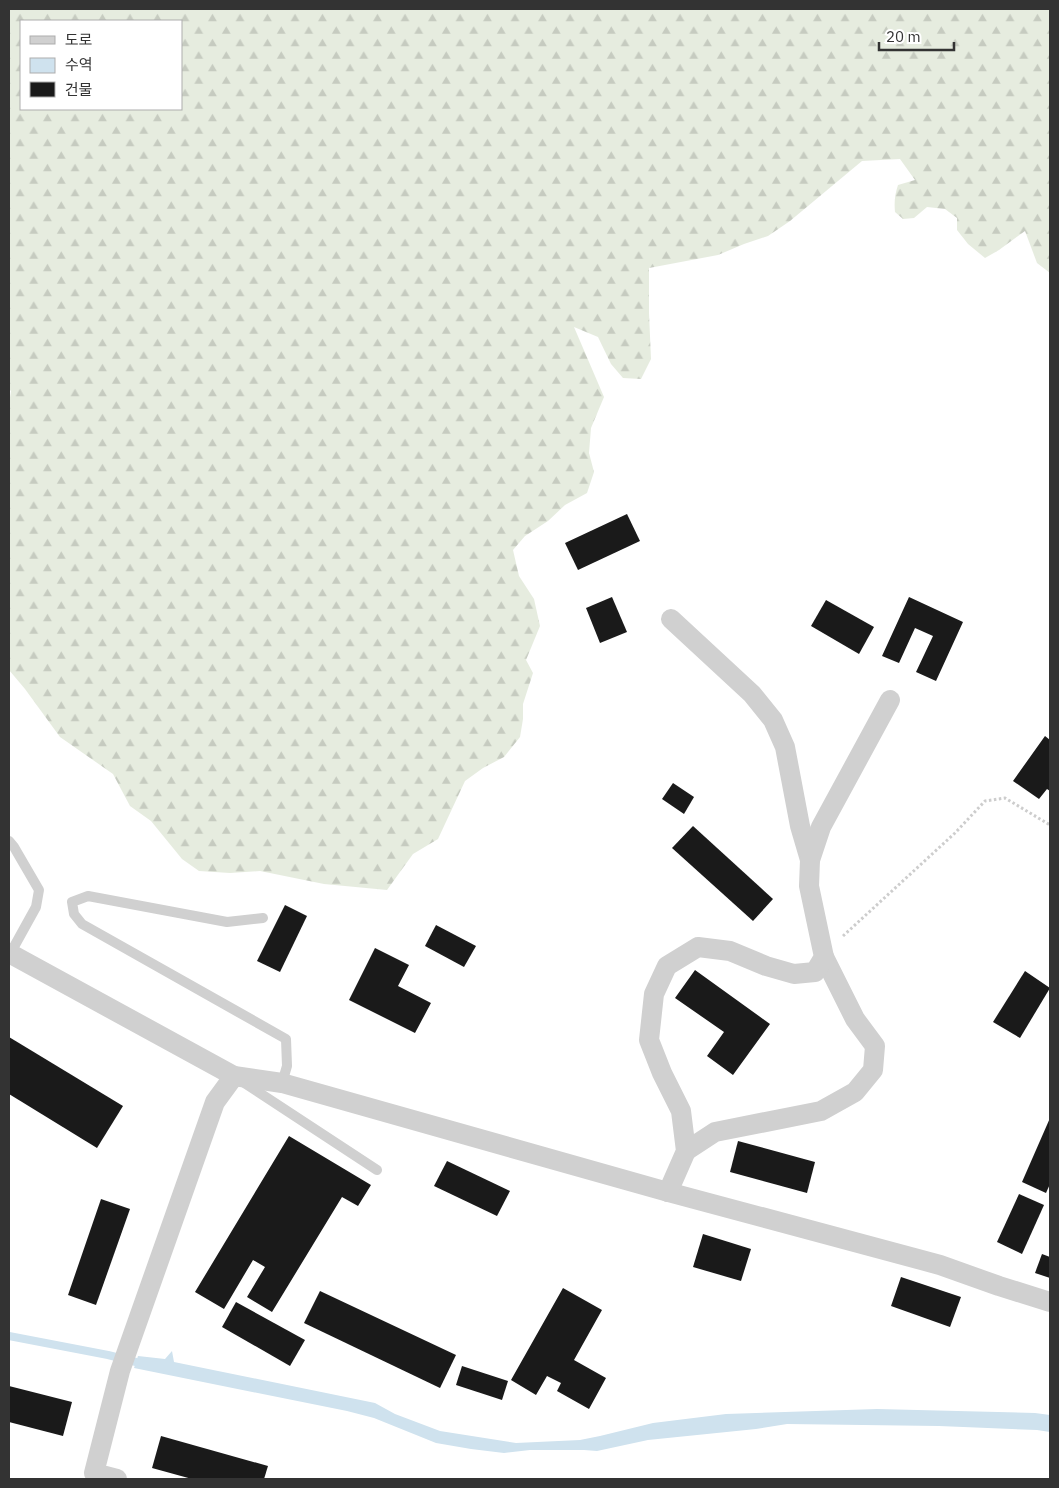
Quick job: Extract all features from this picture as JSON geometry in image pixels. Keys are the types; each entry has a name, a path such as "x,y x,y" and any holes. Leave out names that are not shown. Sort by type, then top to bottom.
{"street":[{"path":"671,619 752,694 773,720 785,747 800,826 810,860 810,886 824,957 855,1019 875,1046 874,1070 855,1092 821,1111 715,1132 686,1151"},
{"path":"810,860 821,827 890,700"},
{"path":"668,1192 686,1151 681,1111 662,1073 649,1040 654,994 667,966 698,947 730,951 766,966 794,974 815,972 824,957"},
{"path":"10,953 234,1076 282,1083 668,1192 940,1265 1050,1302"},
{"path":"117,1479 94,1474 123,1363 215,1102 234,1076"}],"lane":[{"path":"9,841 39,890 36,907 10,953"},
{"path":"263,918 227,922 88,896 72,902 74,914 82,924 286,1039 287,1066 282,1083"},
{"path":"234,1076 377,1170"}],"path":[{"path":"824,957 851,928 955,833 985,801 1005,798 1050,825"}],"green space":[{"path":"9,9 1050,9 1050,273 1037,263 1025,231 985,258 968,244 957,230 957,218 945,209 927,207 914,218 903,219 895,212 897,188 898,185 915,180 900,159 862,161 790,221 768,236 718,255 649,268 651,359 641,379 623,378 611,364 598,337 574,327 604,397 591,428 589,453 594,472 587,493 565,505 548,521 525,536 513,550 519,576 534,599 540,626 526,660 533,673 523,704 520,737 504,757 483,768 465,781 438,839 413,854 387,890 324,884 260,871 230,873 199,871 182,859 151,821 130,806 113,774 60,737 9,670 9,404 11,391 9,389"}],"water":[{"path":"172,1351 174,1362 375,1403 395,1414 440,1431 516,1443 580,1440 653,1423 726,1414 877,1409 1035,1413 1050,1415 1050,1432 939,1426 787,1424 648,1440 597,1451 530,1450 504,1453 436,1443 374,1418 347,1411 134,1368 138,1356 165,1359"}],"building":[{"path":"627,514 640,541 578,570 565,543"},
{"path":"612,597 627,632 600,643 586,608"},
{"path":"909,597 963,622 936,681 916,672 933,636 915,628 899,663 882,656"},
{"path":"826,600 874,627 859,654 811,626"},
{"path":"1045,736 1050,740 1050,791 1047,789 1039,799 1013,781"},
{"path":"673,783 694,797 684,814 662,799"},
{"path":"693,826 773,899 753,921 672,848"},
{"path":"285,905 307,916 280,972 257,961"},
{"path":"436,925 476,946 464,967 425,946"},
{"path":"375,948 409,965 398,986 431,1003 415,1033 349,1000"},
{"path":"695,970 770,1024 733,1075 707,1056 724,1032 675,998"},
{"path":"1025,971 1050,988 1020,1038 993,1022"},
{"path":"9,1037 123,1106 97,1148 9,1094"},
{"path":"1050,1118 1050,1184 1046,1193 1022,1182"},
{"path":"289,1136 371,1185 358,1206 342,1197 272,1312 247,1297 265,1267 253,1260 224,1309 195,1292"},
{"path":"738,1141 815,1162 807,1193 730,1172"},
{"path":"447,1161 510,1191 497,1216 434,1186"},
{"path":"1019,1194 1044,1205 1022,1254 997,1242"},
{"path":"101,1199 130,1209 96,1305 68,1295"},
{"path":"703,1234 751,1249 741,1281 693,1267"},
{"path":"1042,1254 1050,1257 1050,1278 1035,1273"},
{"path":"901,1277 961,1297 950,1327 891,1306"},
{"path":"563,1288 602,1310 574,1360 606,1378 589,1409 557,1391 561,1383 547,1376 536,1395 511,1380"},
{"path":"320,1291 456,1355 440,1388 304,1323"},
{"path":"236,1302 305,1340 290,1366 222,1327"},
{"path":"462,1366 508,1381 502,1400 456,1385"},
{"path":"9,1386 72,1402 63,1436 9,1422"},
{"path":"161,1436 268,1466 264,1479 192,1479 152,1468"}],"waterway":[{"path":"9,1336 136,1362"}]}
